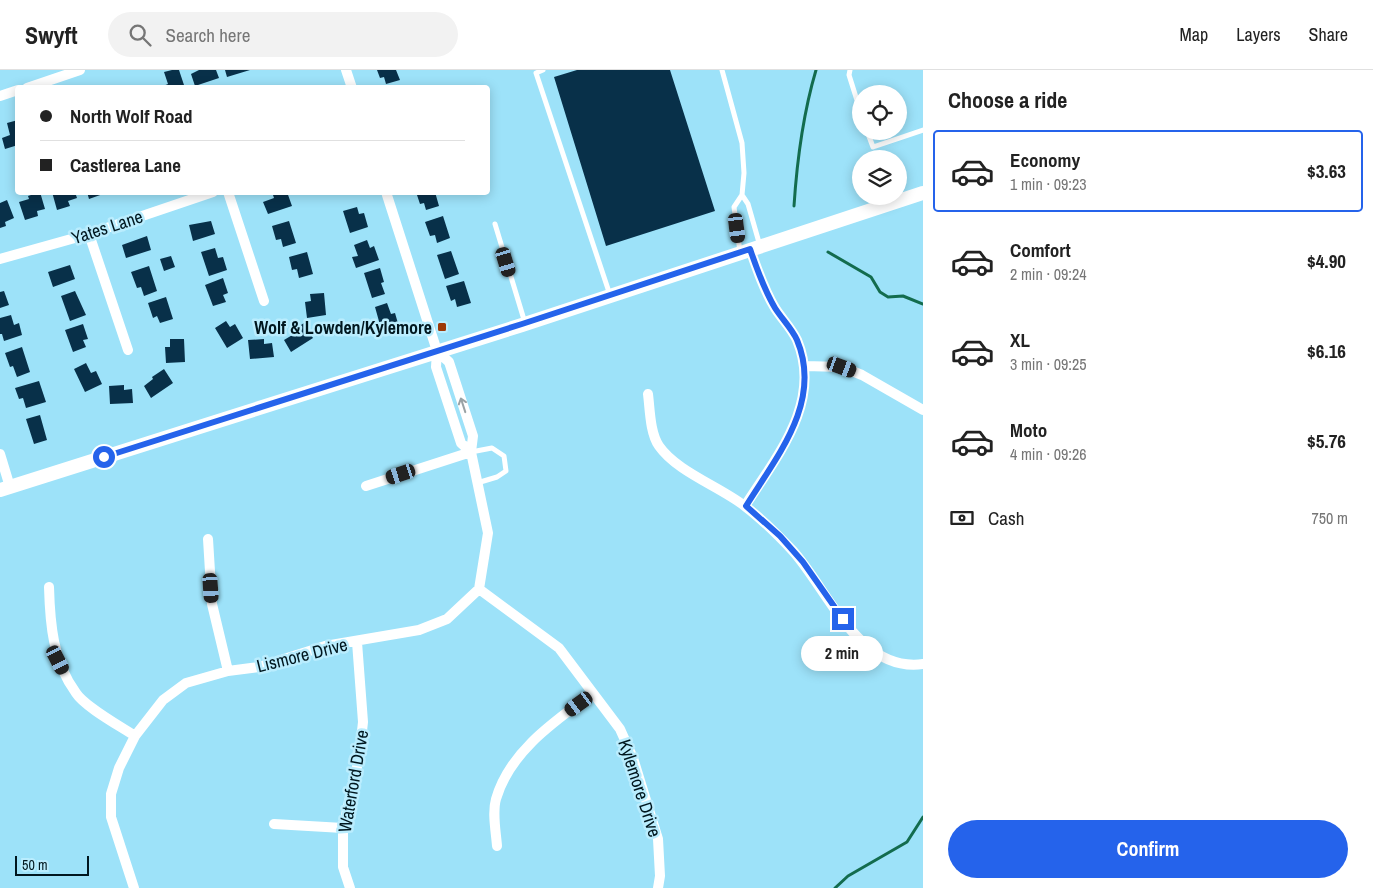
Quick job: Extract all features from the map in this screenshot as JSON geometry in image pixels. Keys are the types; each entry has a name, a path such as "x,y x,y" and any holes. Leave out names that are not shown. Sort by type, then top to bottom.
{"main road":[{"path":"5,489 437,352 923,193"}],"street":[{"path":"36,85 80,70"},
{"path":"346,70 351,85"},
{"path":"0,96 15,91"},
{"name":"Yates Lane","path":"0,259 89,234 203,195"},
{"path":"229,195 264,301"},
{"path":"387,195 437,352 436,367 461,443 471,452 488,533 479,589"},
{"path":"89,234 128,350"},
{"path":"746,506 793,430 801,408 805,366 796,338 775,308 760,279 750,249"},
{"path":"805,366 842,367 862,375 923,410"},
{"path":"648,394 651,422 658,445 678,464 746,506 780,536 803,562 853,633 883,659 916,665 923,664"},
{"path":"366,486 471,452"},
{"path":"0,454 5,489"},
{"path":"208,539 212,604 228,671"},
{"path":"49,587 50,625 58,660 76,694 135,736"},
{"name":"Lismore Drive","path":"134,888 110,817 111,794 119,768 135,736 163,700 186,683 228,671 259,667 325,646 358,642 420,630 447,619 479,589"},
{"name":"Kylemore Drive","path":"479,589 558,648 620,729 633,758 658,840 660,876 658,888"},
{"name":"Waterford Drive","path":"350,888 343,867 343,828 359,758 363,722 358,642"},
{"path":"497,846 496,801 510,766 550,724 593,693"},
{"path":"274,824 343,828"}],"lane":[{"path":"544,70 536,72 610,296"},
{"path":"722,70 742,143 744,173 742,196 734,207 750,249"},
{"path":"850,70 848,75 852,87"},
{"path":"907,136 923,130"},
{"path":"870,140 872,148 895,140"},
{"path":"742,196 748,204 750,249"},
{"path":"495,224 525,323"},
{"path":"471,452 492,448 504,456 506,470 497,477 477,483"}],"building":[{"path":"179,70 184,85 166,85 168,84 164,72"},
{"path":"199,70 216,70 219,78 195,85 191,74"},
{"path":"225,70 250,70 227,77"},
{"path":"377,70 396,70 400,80 386,84 384,77 380,78"},
{"path":"577,70 670,70 715,211 606,246 554,77"},
{"path":"15,121 15,146 5,149 2,138 10,135 7,123"},
{"path":"41,195 45,209 37,211 38,216 25,220 19,202 29,199 28,196"},
{"path":"53,195 76,195 77,198 68,201 70,206 57,210"},
{"path":"88,195 100,195 89,199"},
{"path":"273,195 288,195 292,206 268,214 263,202 274,198"},
{"path":"417,195 436,195 439,206 426,210 424,203 420,204"},
{"path":"7,200 14,218 5,222 6,226 0,228 0,203"},
{"path":"357,207 359,214 364,213 368,227 350,233 343,211"},
{"path":"443,216 450,238 437,243 435,235 430,236 425,222"},
{"path":"211,221 215,234 193,241 189,225"},
{"path":"289,221 296,243 283,247 281,239 276,240 272,226"},
{"path":"147,236 151,250 126,258 122,245"},
{"path":"367,240 370,248 374,246 379,260 356,268 352,257 358,256 354,245"},
{"path":"215,248 218,258 223,257 227,270 209,276 201,252"},
{"path":"451,251 459,274 445,279 437,255"},
{"path":"307,252 313,274 299,278 297,269 292,270 289,257"},
{"path":"171,256 175,267 164,271 160,259"},
{"path":"70,265 75,279 53,287 48,272"},
{"path":"149,266 157,291 144,296 141,287 137,288 131,272"},
{"path":"380,268 384,282 381,283 385,294 372,298 364,273"},
{"path":"223,278 228,293 223,295 226,302 213,306 205,285"},
{"path":"464,281 471,303 457,307 455,299 451,301 446,286"},
{"path":"4,291 9,305 0,308 0,292"},
{"path":"75,291 86,315 70,321 61,296"},
{"path":"324,293 326,315 307,318 305,302 311,301 310,294"},
{"path":"166,297 173,319 160,323 157,316 153,318 148,303"},
{"path":"387,303 391,314 395,313 399,327 382,332 375,307"},
{"path":"11,315 14,325 19,323 22,335 4,341 2,334 0,334 0,318"},
{"path":"226,321 230,327 235,324 243,338 227,348 215,328"},
{"path":"304,323 313,338 291,352 284,340 294,334 292,331"},
{"path":"83,324 88,339 83,340 86,347 73,352 65,330"},
{"path":"170,339 184,339 185,362 166,363 165,347 170,347"},
{"path":"264,339 264,344 272,343 274,357 250,359 248,340"},
{"path":"22,347 30,372 17,377 13,366 10,367 5,353"},
{"path":"86,363 91,373 96,371 102,384 85,392 74,369"},
{"path":"164,369 173,383 151,398 144,386 153,379 152,377"},
{"path":"39,381 46,402 26,408 23,398 19,399 15,388"},
{"path":"124,385 124,390 132,389 133,403 110,404 109,386"},
{"path":"40,415 47,440 34,444 26,419"}],"waterway":[{"path":"794,206 801,137 816,70"},
{"path":"828,252 871,277 880,292 888,297 903,296 923,304"},
{"path":"835,888 848,876 907,842 923,817"}],"place":[{"name":"Wolf & Lowden/Kylemore","path":"442,327"}],"route":[{"path":"104,457 610,296 750,249 760,279 775,308 796,338 805,366 801,408 793,430 746,506 780,536 803,562 843,619"}]}
